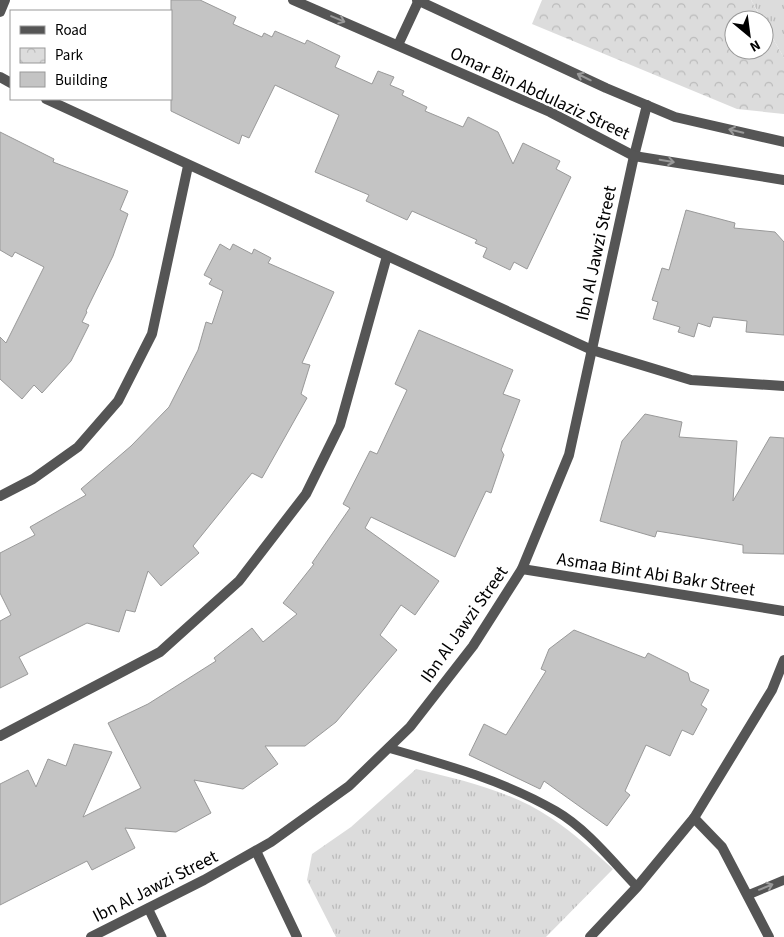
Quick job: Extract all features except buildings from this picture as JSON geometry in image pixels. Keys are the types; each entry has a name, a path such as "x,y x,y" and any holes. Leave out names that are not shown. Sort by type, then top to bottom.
{"street":[{"path":"0,12 5,0"},
{"name":"Omar Bin Abdulaziz Street","path":"293,0 550,112 634,156 784,180"},
{"path":"398,45 418,0 676,117 784,142"},
{"path":"48,100 188,166 592,350 691,380 784,386"},
{"name":"Ibn Al Jawzi Street","path":"91,937 256,851 349,786 410,728 473,646 522,569 569,455 634,156 647,105"},
{"path":"0,496 33,479 78,447 118,401 152,334 188,166"},
{"path":"0,736 160,652 239,581 306,494 340,425 387,256"},
{"name":"Asmaa Bint Abi Bakr Street","path":"522,569 784,611"},
{"path":"590,937 637,887 694,818 772,690 784,660"},
{"path":"694,818 722,847 769,937"},
{"path":"256,851 298,937"}],"lane":[{"path":"388,748 486,779 557,811 586,835 637,887"},
{"path":"748,894 784,880"},
{"path":"148,908 162,937"}],"green space":[{"path":"542,0 751,0 756,10 724,10 724,60 774,60 774,40 784,58 784,114 737,109 532,24"},
{"path":"751,0 784,0 784,58 774,40 774,10 757,10"},
{"path":"416,769 486,787 520,800 568,830 613,869 546,937 336,937 307,880 312,854 351,827"}]}
